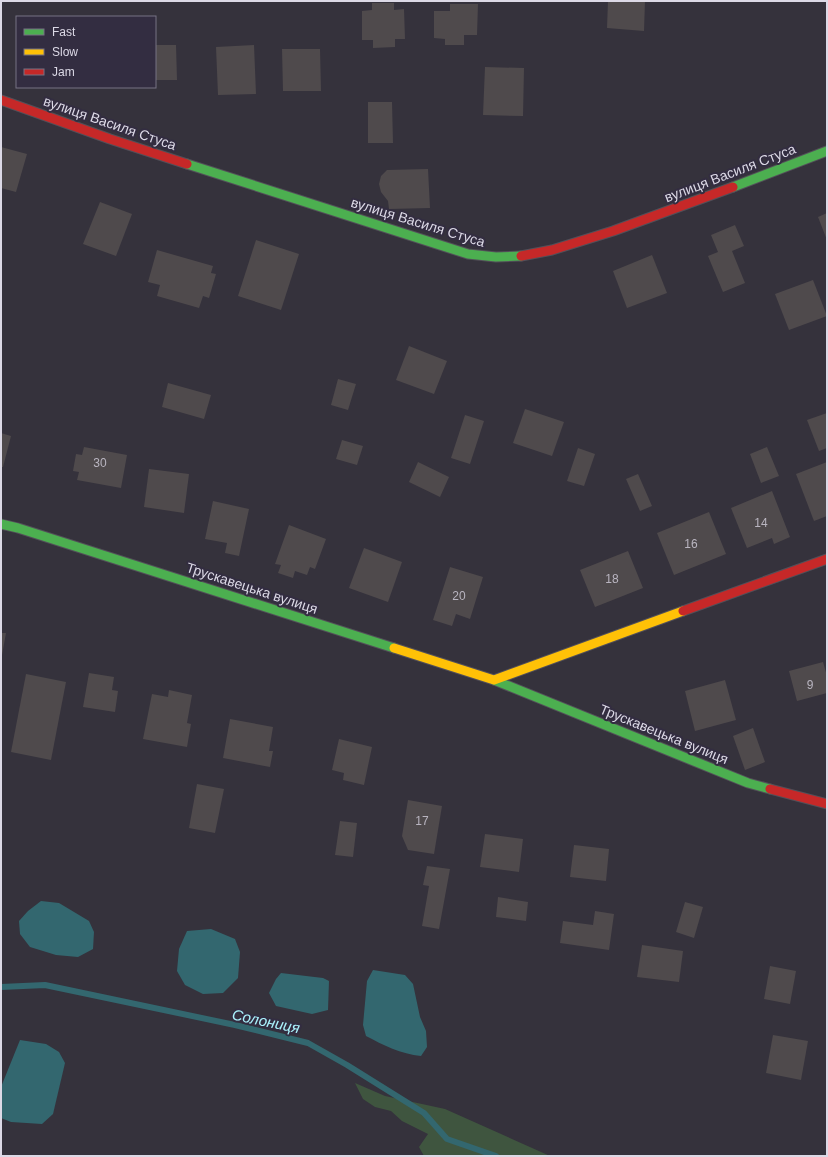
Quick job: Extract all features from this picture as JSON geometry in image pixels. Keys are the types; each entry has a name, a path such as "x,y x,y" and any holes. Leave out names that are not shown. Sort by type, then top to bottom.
{"street":[{"name":"вулиця Василя Стуса","path":"1,100 110,140 468,254 490,257 513,257 574,244 655,217 789,164 827,151"},
{"name":"Трускавецька вулиця","path":"1,524 18,528 494,680 748,782 827,804"},
{"path":"494,680 827,559"}],"green space":[{"path":"355,1083 385,1096 445,1109 550,1156 424,1156 419,1147 428,1134 402,1121 391,1111 375,1107 363,1099"}],"water":[{"path":"41,901 59,903 89,921 94,932 93,949 78,957 56,955 30,947 20,934 19,921 28,911"},
{"path":"211,929 235,939 240,952 238,978 223,993 203,994 185,985 177,971 179,949 187,931"},
{"path":"373,970 405,975 413,984 420,1017 426,1031 427,1047 421,1056 399,1051 366,1036 363,1025 367,981"},
{"path":"281,973 323,978 329,981 328,1010 312,1014 276,1006 269,993 276,979"},
{"path":"20,1040 46,1044 59,1052 65,1063 53,1114 42,1124 11,1122 1,1118 1,1087"}],"building":[{"path":"608,1 645,1 644,31 607,28"},
{"path":"372,3 394,3 394,10 404,9 405,39 395,39 395,47 373,48 373,40 362,40 362,11 372,10"},
{"path":"450,4 478,4 477,35 464,35 464,45 445,45 445,39 434,38 434,11 450,11"},
{"path":"156,45 176,45 177,80 156,80"},
{"path":"254,45 256,94 218,95 216,47"},
{"path":"282,49 320,49 321,91 283,91"},
{"path":"485,67 524,68 523,116 483,115"},
{"path":"368,102 392,102 393,143 368,143"},
{"path":"1,147 27,154 16,192 1,188"},
{"path":"428,169 430,208 389,209 388,201 381,192 379,184 381,176 387,170"},
{"path":"100,202 132,214 116,256 83,244"},
{"path":"827,213 827,240 818,217"},
{"path":"735,225 744,246 732,251 745,283 723,292 708,256 718,252 711,235"},
{"path":"256,240 299,254 281,310 238,296"},
{"path":"157,250 213,266 211,273 216,274 209,298 203,296 199,308 157,296 160,285 148,282"},
{"path":"652,255 667,293 627,308 613,271"},
{"path":"813,280 827,316 789,330 775,294"},
{"path":"409,346 447,361 434,394 396,380"},
{"path":"338,379 356,384 348,410 331,405"},
{"path":"168,383 211,395 204,419 162,407"},
{"path":"525,409 564,422 552,456 513,443"},
{"path":"827,413 827,448 819,451 807,420"},
{"path":"465,415 484,421 470,464 451,458"},
{"path":"1,433 11,436 3,467 1,467"},
{"path":"342,440 363,446 357,465 336,459"},
{"path":"84,447 127,455 121,488 77,480 79,472 73,471 76,454 82,455"},
{"path":"767,447 779,476 761,483 750,454"},
{"path":"578,448 595,454 584,486 567,481"},
{"path":"418,462 449,477 440,497 409,482"},
{"path":"827,462 827,516 814,521 796,474"},
{"path":"149,469 189,474 184,513 144,507"},
{"path":"638,474 652,506 640,511 626,479"},
{"path":"772,491 790,537 774,544 772,538 747,548 731,508"},
{"path":"213,501 249,509 239,556 225,553 227,543 205,539"},
{"path":"709,512 726,554 674,575 657,533"},
{"path":"289,525 326,539 315,569 310,567 307,575 295,571 293,578 278,573 281,565 275,564"},
{"path":"364,548 402,562 388,602 349,588"},
{"path":"628,551 643,588 595,607 580,570"},
{"path":"450,567 483,577 470,619 456,614 452,626 433,620"},
{"path":"1,633 6,633 2,655 1,655"},
{"path":"823,662 827,676 827,693 797,701 789,671"},
{"path":"89,673 114,677 112,690 118,691 115,712 83,707"},
{"path":"26,674 66,682 51,760 11,752"},
{"path":"725,680 736,720 695,731 685,691"},
{"path":"169,690 192,695 187,723 191,724 187,747 143,739 152,694 168,697"},
{"path":"230,719 273,727 269,751 273,751 270,767 223,758"},
{"path":"753,728 765,762 745,770 733,736"},
{"path":"339,739 372,747 364,785 343,780 344,773 332,770"},
{"path":"197,784 224,789 215,833 189,828"},
{"path":"408,800 442,806 434,854 408,850 402,836"},
{"path":"340,821 357,823 353,857 335,855"},
{"path":"485,834 523,839 519,872 480,867"},
{"path":"574,845 609,849 606,881 570,877"},
{"path":"427,866 450,869 439,929 422,926 429,886 423,885"},
{"path":"498,897 528,902 526,921 496,917"},
{"path":"685,902 703,907 694,938 676,932"},
{"path":"595,911 614,914 609,950 560,943 563,921 593,925"},
{"path":"642,945 683,951 679,982 637,977"},
{"path":"770,966 796,971 790,1004 764,999"},
{"path":"773,1035 808,1041 801,1080 766,1073"}],"waterway":[{"name":"Солониця","path":"1,987 45,985 235,1025 308,1043 347,1065 424,1113 447,1139 496,1156"}],"traffic: fast":[{"path":"733,187 827,151"},
{"path":"187,164 468,254 496,257 521,256"},
{"path":"1,524 18,528 394,648"},
{"path":"494,680 748,783 770,789"}],"traffic: slow":[{"path":"394,648 494,680 683,611"}],"traffic: jam":[{"path":"1,100 110,139 187,164"},
{"path":"521,256 552,250 613,231 733,187"},
{"path":"683,611 827,559"},
{"path":"770,789 827,804"}]}
